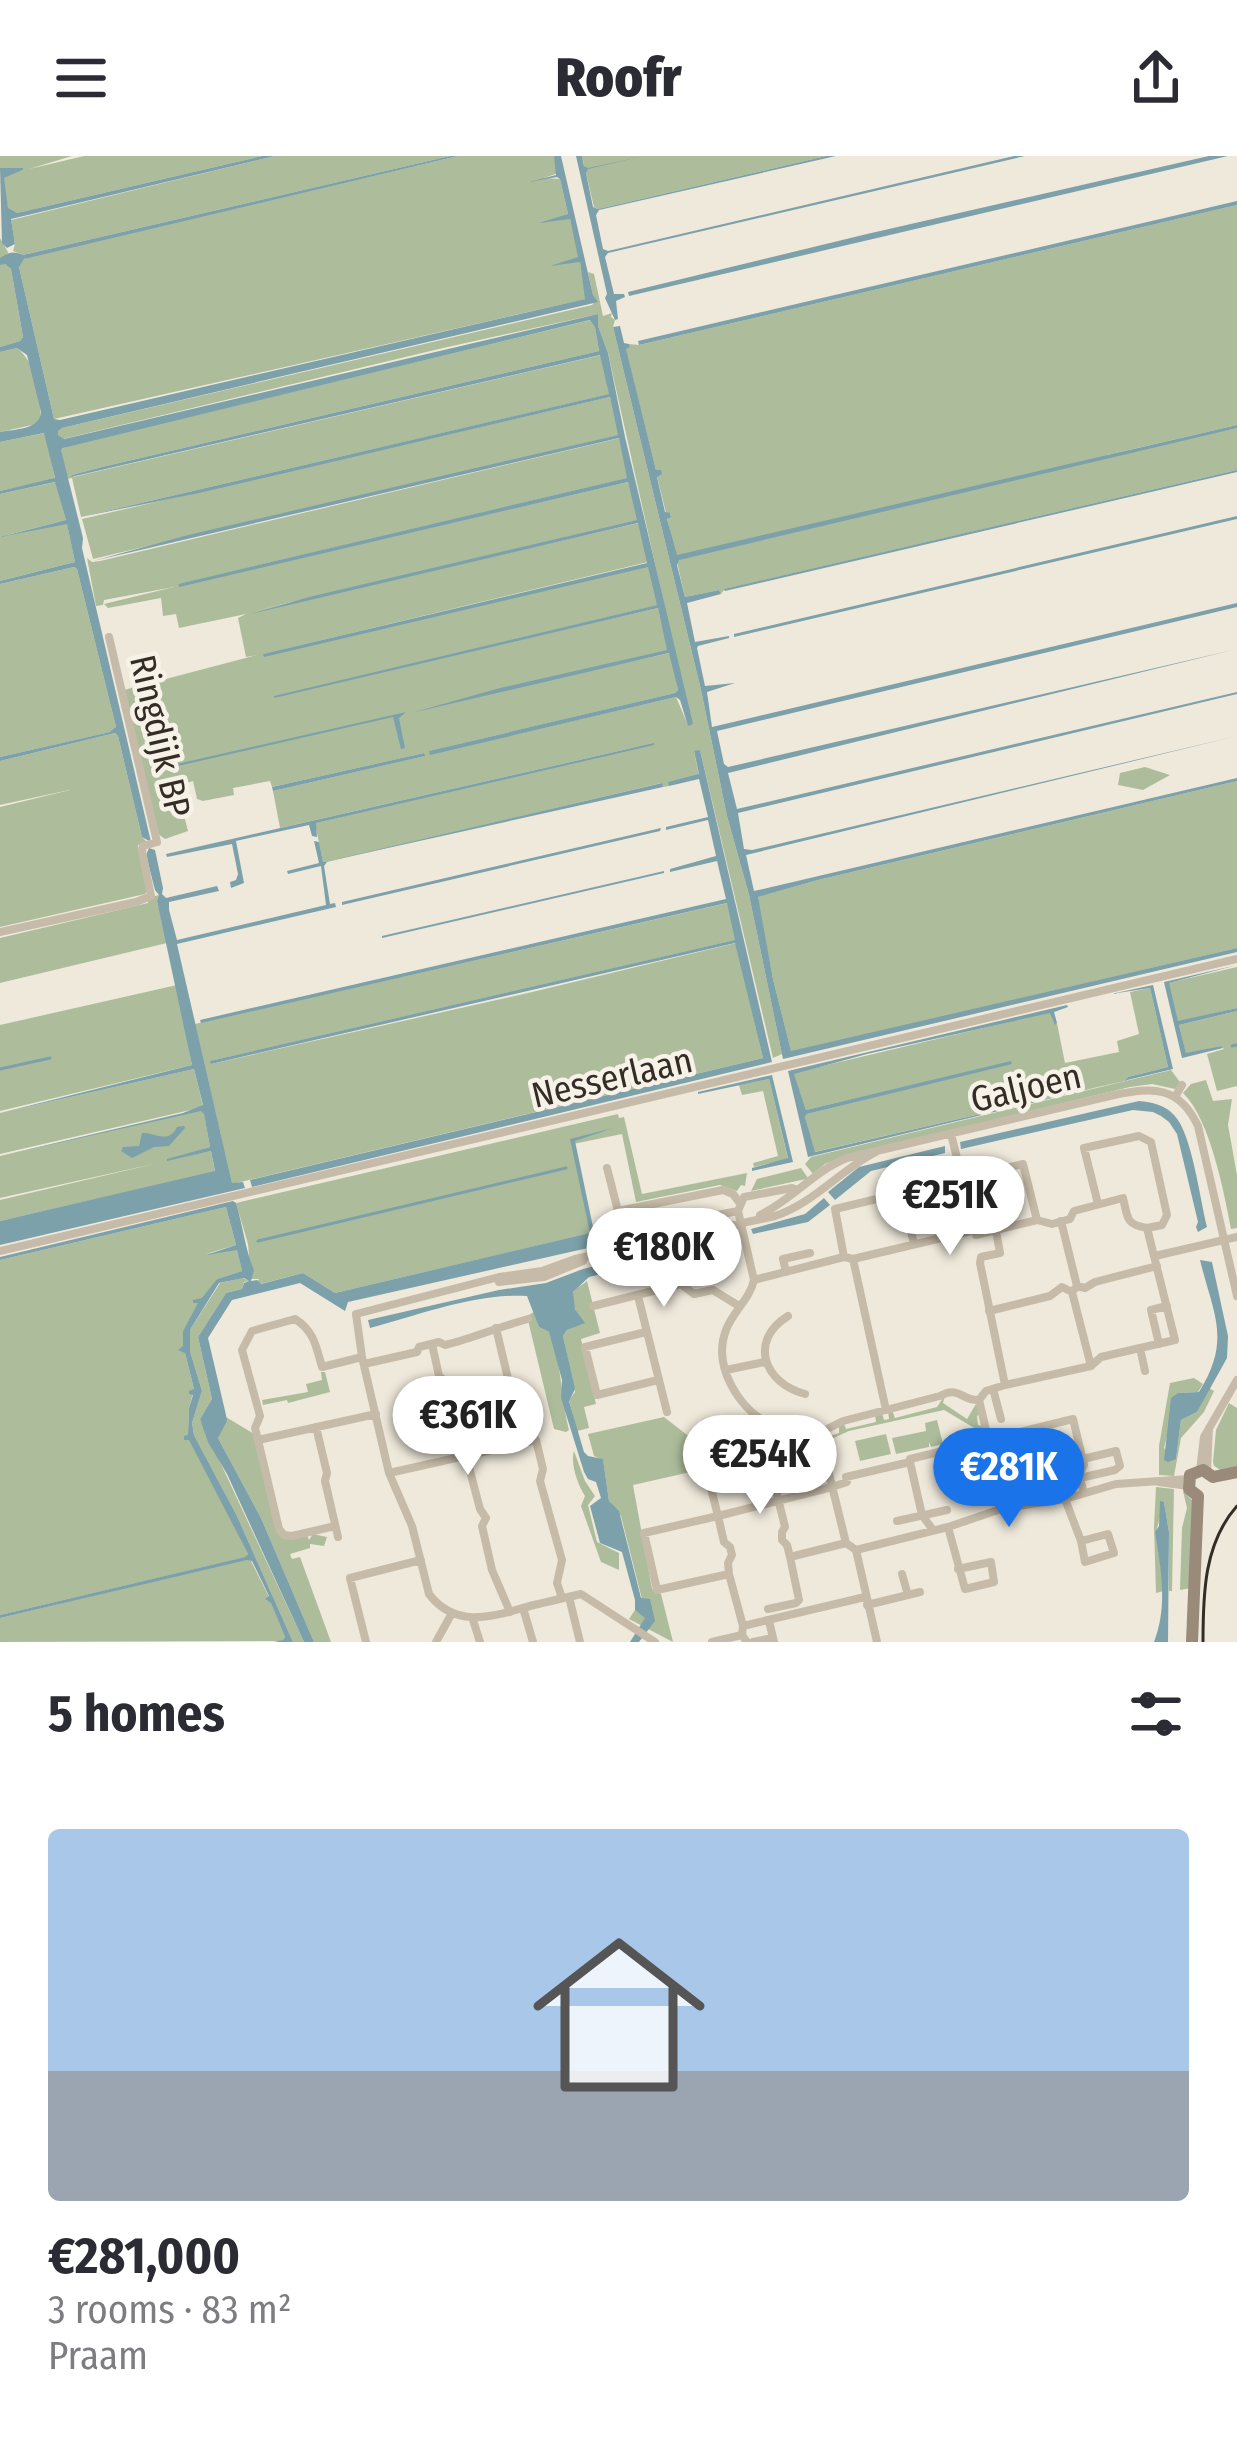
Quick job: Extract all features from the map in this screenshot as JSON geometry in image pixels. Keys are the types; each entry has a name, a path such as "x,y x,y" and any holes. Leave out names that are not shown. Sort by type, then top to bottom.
{"street":[{"name":"Ringdijk BP","path":"0,932 151,896 142,851 143,846 158,842 109,637"},
{"name":"Nesserlaan","path":"0,1251 1237,959"},
{"path":"1182,1084 1175,1097 1198,1126 1237,1296"},
{"name":"Galjoen","path":"742,1222 766,1213 828,1166 876,1152 952,1138 1132,1092 1162,1090 1175,1097"},
{"path":"952,1138 976,1234 1037,1220 1052,1224 1070,1219 1074,1210 1123,1198 1132,1225 1162,1225 1167,1216 1151,1142 1139,1136 1084,1148 1098,1204"},
{"name":"Galjoen","path":"363,1360 356,1314 468,1286 534,1279 603,1254 792,1210 876,1152"},
{"path":"886,1410 835,1209 1023,1164 1037,1220"},
{"name":"Galjoen","path":"608,1168 618,1211 723,1190 733,1194 739,1206"},
{"name":"Galjoen","path":"655,1227 739,1206 744,1197 799,1190"},
{"path":"902,1193 914,1244"},
{"path":"739,1206 754,1280 723,1338 725,1370 736,1394 753,1413 785,1430 819,1433 847,1543 856,1550 877,1642"},
{"path":"1061,1221 1091,1366"},
{"path":"979,1400 986,1391 1005,1385 1091,1366 1101,1357 1175,1340 1147,1228"},
{"path":"754,1280 975,1230"},
{"path":"996,1231 1000,1252 981,1257 980,1263 1005,1385"},
{"path":"989,1311 1050,1296 1062,1288 1085,1288 1237,1237"},
{"path":"787,1272 783,1259 810,1252"},
{"path":"593,1306 681,1284 694,1294 713,1290 739,1306"},
{"path":"638,1296 667,1412"},
{"path":"1159,1344 1151,1310 1167,1306"},
{"path":"788,1316 770,1331 766,1362 782,1385 805,1394"},
{"path":"316,1427 337,1532 284,1534 255,1428 260,1416 242,1349 251,1331 295,1319 314,1336 322,1366 417,1352 419,1347 440,1342 445,1345 486,1336 496,1328 528,1319"},
{"path":"432,1344 439,1376 446,1384 449,1423 515,1408 496,1328"},
{"path":"646,1332 585,1347 597,1395 658,1381"},
{"path":"1140,1348 1145,1371"},
{"path":"363,1360 389,1474 412,1526 429,1594 436,1603 473,1620 580,1594 651,1639"},
{"path":"725,1370 766,1362"},
{"path":"1192,1642 1209,1426 1237,1380"},
{"path":"993,1389 1001,1419"},
{"path":"819,1433 843,1421 948,1391 979,1400"},
{"path":"979,1400 991,1450 986,1460 996,1473 1004,1508"},
{"path":"258,1440 376,1414"},
{"path":"729,1574 657,1590 644,1533 832,1487 847,1482 845,1477 910,1462 987,1435 1072,1418 1084,1465 1079,1477 1084,1493"},
{"path":"389,1474 536,1440 540,1481 562,1560 557,1582 580,1642"},
{"path":"1081,1540 1108,1534 1114,1553 1084,1562 1064,1479 1120,1466 1116,1451 1083,1460"},
{"path":"466,1456 486,1518 482,1526 492,1570 510,1612"},
{"path":"910,1462 922,1515 933,1530"},
{"path":"740,1615 799,1600 782,1540 785,1527 770,1466"},
{"path":"706,1469 724,1542 730,1546 729,1574 747,1636"},
{"path":"856,1550 1004,1508 1116,1484 1202,1482 1237,1475"},
{"path":"896,1521 946,1510"},
{"path":"948,1527 958,1569 964,1589 994,1582 991,1562 958,1569"},
{"path":"790,1557 847,1543"},
{"path":"366,1642 350,1578 421,1560"},
{"path":"902,1574 908,1595"},
{"path":"747,1636 769,1621 920,1592"},
{"path":"523,1608 533,1642"},
{"path":"436,1642 452,1613"},
{"path":"473,1620 479,1642"},
{"path":"712,1642 747,1636 774,1640 769,1621"}],"green space":[{"path":"0,156 72,156 29,169 84,156 262,156 17,213 8,209 3,178 23,170 0,168"},
{"path":"275,156 450,156 23,255 13,251 11,220"},
{"path":"458,156 554,156 558,173 544,178 560,179 568,214 559,218 570,219 579,257 571,260 580,262 586,299 54,419 21,261"},
{"path":"582,156 826,156 598,209"},
{"path":"1237,205 1237,425 1107,455 1237,428 1237,470 725,589 721,594 719,590 685,597 667,518 671,516 666,513 657,476 660,470 656,470 625,348 629,344"},
{"path":"0,238 8,252 5,264 11,269 23,337 0,347"},
{"path":"588,272 594,274 603,316 612,313 615,320 749,895 782,1054 773,1058 700,750 694,752 699,775 669,782 669,786 661,783 323,863 315,823 654,743 280,828 273,791 424,753 272,787 270,781 233,788 234,795 203,801 197,799 193,781 184,784 187,803 182,808 188,831 165,839 158,834 124,690 257,655 246,657 238,618 246,614 179,628 176,614 163,616 161,598 108,608 104,604 174,587 104,600 96,606 87,558 100,561 620,438 628,478 178,586 628,482 638,520 254,611 639,523 648,562 264,654 649,566 658,605 274,697 658,608 668,650 461,699 670,653 675,693 430,754 676,697 691,725 598,314 63,439 57,431 592,305 596,300"},
{"path":"591,320 599,351 72,475 601,355 610,394 81,517 72,478 67,479 60,450 67,446"},
{"path":"17,348 33,371 41,419 0,432 0,352"},
{"path":"610,397 619,435 93,559 82,519"},
{"path":"45,433 55,479 0,491 0,442"},
{"path":"56,482 66,520 3,536 67,523 75,562 0,581 0,494"},
{"path":"74,567 115,731 0,757 0,584"},
{"path":"115,733 147,842 138,845 147,891 0,927 0,807 74,789 0,805 0,761"},
{"path":"1145,767 1170,775 1143,790 1118,785 1120,773"},
{"path":"1237,781 1237,948 791,1052 757,897"},
{"path":"159,895 167,943 0,983 0,938 148,903 148,898"},
{"path":"728,903 736,940 211,1064 736,943 763,1058 232,1184 195,1024"},
{"path":"1237,967 1237,1008 1178,1022 1168,983"},
{"path":"177,985 192,1065 0,1111 0,1025"},
{"path":"1150,988 1168,1067 814,1152 807,1114 1012,1063 806,1110 793,1073 1051,1012 1065,1063 1119,1052 1117,1041 1139,1034 1130,992"},
{"path":"1237,1011 1237,1086 1217,1091 1207,1054 1224,1049 1186,1054 1179,1025"},
{"path":"194,1069 203,1106 199,1108 0,1154 0,1113"},
{"path":"1171,1070 1180,1082 1175,1089 1152,1084 1130,1087 845,1156 813,1174 805,1164 811,1157"},
{"path":"769,1079 788,1159 754,1167 753,1163 778,1156 763,1091 742,1095 739,1085"},
{"path":"1206,1080 1213,1101 1232,1099 1228,1125 1237,1175 1237,1228 1231,1229 1201,1120 1183,1093 1191,1084"},
{"path":"201,1110 210,1147 167,1160 211,1151 215,1172 0,1221 0,1200 158,1163 0,1198 0,1156"},
{"path":"618,1114 624,1117 642,1194 747,1173 745,1186 737,1191 720,1185 636,1202 622,1134 573,1144 591,1233 335,1293 303,1273 260,1284 259,1279 251,1279 248,1244 236,1203"},
{"path":"801,1168 808,1178 751,1191 757,1179"},
{"path":"226,1207 236,1245 206,1254 237,1249 242,1271 217,1279 183,1331 194,1389 188,1435 248,1554 0,1615 0,1260"},
{"path":"249,1281 242,1289 226,1293 198,1337 212,1399 200,1419 304,1642 293,1642 237,1516 194,1435 192,1423 202,1391 190,1351 190,1330 220,1283"},
{"path":"587,1281 600,1333 581,1339 596,1404 584,1407 589,1428 577,1431 569,1400 575,1392 563,1336 584,1322 572,1298"},
{"path":"534,1312 553,1344 566,1432 554,1429 527,1316"},
{"path":"321,1372 325,1372 330,1392 263,1405 262,1400 308,1392 306,1384 322,1380"},
{"path":"1194,1378 1203,1384 1198,1392 1178,1393 1164,1448 1176,1459 1181,1420 1197,1412 1209,1388 1214,1391 1204,1412 1181,1438 1174,1476 1159,1475 1170,1383"},
{"path":"945,1395 943,1403 967,1419 976,1404 982,1429 944,1410 849,1431 829,1440 826,1432 830,1436 839,1433 844,1423 846,1429 876,1422 875,1415 882,1413 884,1420 889,1419 892,1410 895,1418 937,1407"},
{"path":"1229,1403 1237,1408 1237,1469 1222,1471 1213,1462 1216,1430"},
{"path":"226,1417 254,1434 280,1532 307,1535 309,1540 313,1534 327,1537 324,1546 310,1544 290,1554 292,1559 300,1557 331,1642 314,1642 261,1518 218,1438"},
{"path":"664,1417 705,1449 704,1469 633,1485 652,1589 661,1594 673,1642 629,1619 635,1610 649,1627 621,1516 609,1501 603,1460 594,1456 588,1434"},
{"path":"937,1420 943,1444 931,1447 929,1442 929,1447 896,1454 892,1438 926,1431 925,1423"},
{"path":"886,1434 891,1454 860,1461 855,1441"},
{"path":"785,1442 796,1452 789,1461 733,1475 709,1460 711,1454 717,1459"},
{"path":"574,1451 595,1496 588,1505 597,1542 619,1553 619,1570 601,1562 581,1506 585,1496 575,1474"},
{"path":"1156,1487 1174,1489 1172,1591 1164,1502 1156,1532 1164,1591 1156,1593 1154,1527"},
{"path":"1183,1491 1193,1501 1191,1588 1180,1590 1187,1508"},
{"path":"247,1559 269,1597 266,1600 271,1602 283,1641 0,1642 0,1618"}],"water":[{"path":"275,156 11,219 15,244 7,248 2,243 0,168 23,168 4,178 8,208 17,213"},
{"path":"458,156 24,259 19,267 54,419 585,299 580,262 550,266 578,257 570,219 539,223 568,214 560,179 529,182 556,175 554,156 561,156 598,302 62,428 58,435 64,439 598,314 693,724 688,726 676,697 430,755 429,751 675,693 669,653 411,713 667,650 658,608 274,698 657,605 648,567 263,654 647,563 638,523 251,614 637,520 628,482 178,584 627,478 619,438 93,561 618,435 610,397 81,517 609,394 600,355 71,477 599,351 590,320 63,448 151,842 142,837 115,733 0,761 0,757 116,727 77,569 0,584 75,562 67,524 0,537 66,520 55,482 0,494 55,478 44,433 0,442 0,432 31,425 41,412 27,355 17,348 0,352 0,347 23,337 11,269 0,265 0,258"},
{"path":"576,156 582,156 588,168 644,156 588,169 593,207 598,209 836,156 599,210 603,249 608,251 1025,156 608,253 614,294 625,297 616,301 615,320 605,298"},
{"path":"1209,156 1228,156 629,296 628,292 867,234"},
{"path":"1237,201 1237,205 639,345 638,341"},
{"path":"620,326 624,343 630,347 626,349 656,470 662,474 657,477 665,512 670,513 667,519 677,555 1237,425 679,560 685,597 719,590 721,594 687,603 695,642 729,636 697,648 705,686 735,683 707,692 712,727 1237,603 1237,607 717,731 728,767 1237,649 728,773 737,809 1237,692 738,813 744,849 752,850 1237,736 746,855 754,891 1237,778 758,897 791,1051 1237,948 1237,952 783,1059 749,895 613,327"},
{"path":"1237,470 725,591 724,589"},
{"path":"1237,519 734,637 734,634"},
{"path":"406,712 399,718 405,748 401,749 393,717 168,766"},
{"path":"654,743 316,823 317,837 312,836 309,825 236,841 244,883 231,888 238,874 232,844 166,854"},
{"path":"700,750 772,1062 252,1187 250,1180 763,1058 735,943 210,1061 735,940 727,903 200,1020 726,899 717,861 670,872 716,856 708,820 666,830 708,817 699,779 669,786 668,782 699,774 694,751"},
{"path":"424,753 273,791 272,787"},
{"path":"662,783 663,787 329,861"},
{"path":"660,831 342,905 342,902"},
{"path":"314,841 319,842 323,862 327,862 330,904 336,907 177,944 232,1183 243,1182 245,1188 0,1245 0,1221 215,1171 211,1151 167,1161 210,1147 201,1111 0,1156 203,1105 194,1069 0,1113 192,1065 159,895 146,855 149,848 155,850 166,898 217,886 219,891 169,902 177,940 326,905 321,866 287,871 319,863"},
{"path":"664,873 382,938 382,936"},
{"path":"1237,965 1169,983 1178,1021 1237,1008 1179,1025 1186,1053 1223,1048 1182,1058 1164,982"},
{"path":"1153,985 1173,1069 1124,1081 1168,1067 1150,988 1111,994"},
{"path":"1068,1007 1054,1012 1055,1025 1050,1013 794,1074 806,1110 1012,1064 807,1114 815,1152 1108,1085 808,1157 788,1071"},
{"path":"772,1075 793,1162 752,1171 788,1158 769,1079 698,1092"},
{"path":"1139,1101 1167,1109 1180,1124 1191,1151 1207,1227 1198,1232 1177,1134 1153,1112 1133,1110 961,1149 960,1142"},
{"path":"184,1126 169,1146 154,1147 132,1158 121,1151 139,1146 142,1133 165,1137"},
{"path":"613,1128 575,1141 597,1246 348,1302 345,1311 300,1283 232,1300 208,1338 227,1421 218,1438 261,1518 314,1642 304,1642 200,1419 212,1399 198,1337 226,1293 242,1289 249,1281 244,1278 219,1283 190,1330 190,1351 202,1391 192,1423 293,1642 274,1642 285,1637 252,1561 247,1560 0,1618 248,1554 189,1440 184,1440 193,1395 189,1391 194,1389 185,1353 178,1350 198,1303 193,1300 202,1298 217,1279 242,1271 237,1250 206,1255 236,1245 226,1207 0,1257 233,1201 254,1270 251,1281 261,1284 303,1273 335,1293 590,1233 570,1139"},
{"path":"945,1146 945,1153 871,1171 835,1200 828,1192 859,1167"},
{"path":"824,1198 830,1205 808,1222 753,1234 751,1229 805,1214"},
{"path":"732,1233 734,1239 729,1242 589,1277 573,1292 575,1309 585,1323 563,1336 575,1389 569,1401 584,1452 603,1459 609,1501 619,1511 641,1598 650,1599 655,1621 639,1642 630,1642 645,1618 635,1610 622,1552 600,1543 590,1506 601,1498 596,1482 584,1472 561,1398 562,1380 549,1332 539,1327 527,1296 468,1301 370,1328 368,1320 546,1283 583,1269"},
{"path":"1200,1260 1212,1262 1228,1336 1227,1358 1197,1412 1181,1420 1176,1459 1168,1462 1164,1460 1171,1398 1199,1392 1215,1357 1217,1326"},
{"path":"1160,1501 1169,1532 1168,1642 1154,1642 1162,1601 1155,1532"}],"waterway":[{"path":"1232,1046 1237,1045"},
{"path":"0,1069 50,1058"},
{"path":"258,1241 566,1168"}],"tram line":[{"path":"1203,1642 1212,1553 1237,1506"}]}
